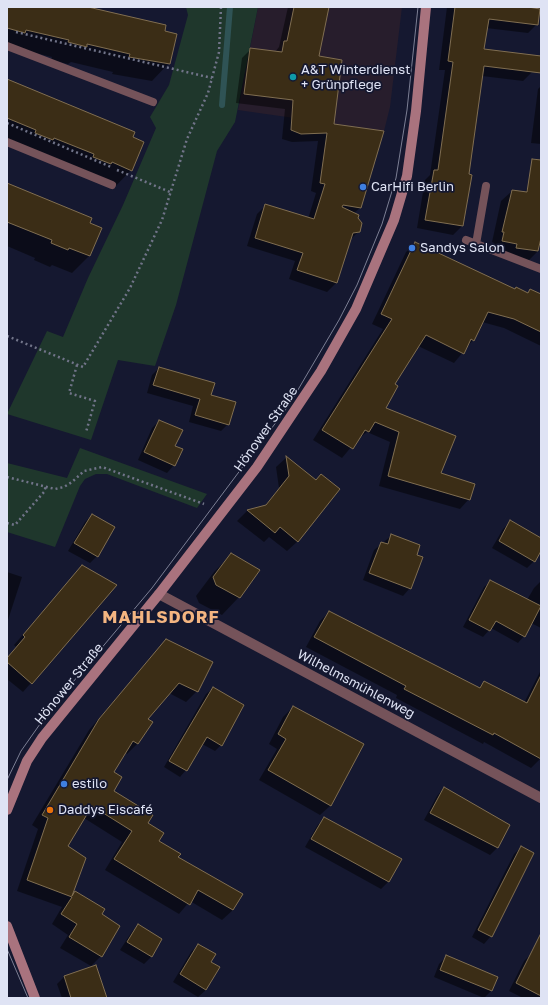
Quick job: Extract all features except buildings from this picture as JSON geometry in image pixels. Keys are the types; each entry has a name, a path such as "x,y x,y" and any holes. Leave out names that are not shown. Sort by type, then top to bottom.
{"main road":[{"name":"Hönower Straße","path":"7,810 28,761 42,738 159,594 275,442 321,371 356,309 394,220 407,176 416,111 426,7"},
{"path":"7,926 35,998"}],"street":[{"name":"Wilhelmsmühlenweg","path":"159,594 541,798"}],"lane":[{"path":"7,46 153,102"},
{"path":"7,142 112,185"},
{"path":"476,244 486,186"},
{"path":"466,240 541,269"}],"path":[{"path":"7,336 83,367 130,288 162,220 187,139 208,93 219,52 221,7"},
{"path":"15,32 212,78"},
{"path":"7,123 170,192"},
{"path":"77,365 69,393 95,401 86,432"},
{"path":"7,477 56,489 64,487 84,471 102,467 204,504"},
{"path":"7,523 14,525 44,492 46,486"}],"shaded area":[{"path":"258,7 402,7 390,107 384,131 238,110"}],"green space":[{"path":"186,7 258,7 235,122 217,151 176,305 155,366 118,360 91,440 7,414 47,331 63,337 88,278 123,205 156,128 150,117 169,85 188,15"},
{"path":"80,448 207,494 197,508 107,474 96,474 85,479 80,486 55,547 7,532 7,463 67,478"}],"waterway":[{"path":"222,105 230,7"}],"tram line":[{"path":"7,780 21,751 52,707 152,588 289,405 339,320 357,285 382,224 396,178 407,110 418,7"},
{"path":"7,949 28,998"}],"place":[{"name":"A&T Winterdienst + Grünpflege","path":"293,77"},
{"name":"CarHifi Berlin","path":"363,187"},
{"name":"Sandys Salon","path":"412,248"},
{"name":"estilo","path":"64,784"},
{"name":"Daddys Eiscafé","path":"50,810"}],"district":[{"name":"MAHLSDORF","path":"161,618"}]}
